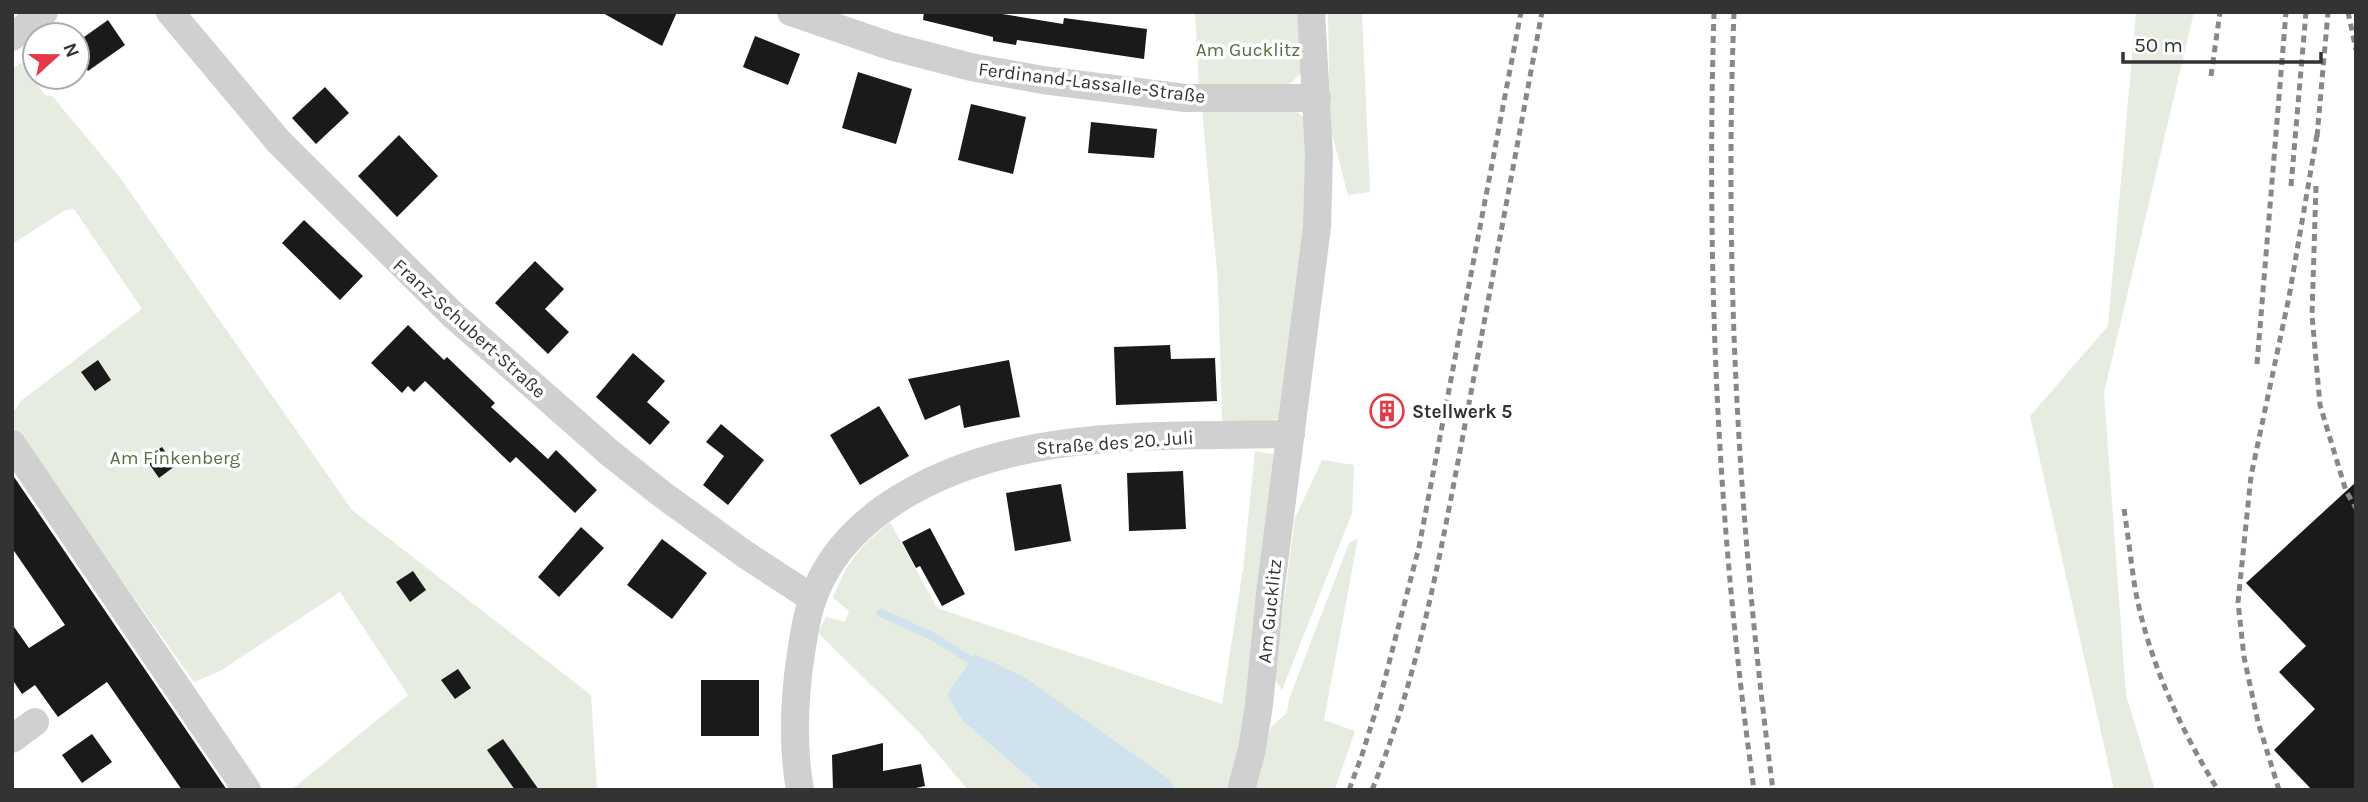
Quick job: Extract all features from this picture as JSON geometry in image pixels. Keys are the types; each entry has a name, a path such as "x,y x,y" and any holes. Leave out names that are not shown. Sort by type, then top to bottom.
{"street":[{"path":"12,37 44,12"},
{"name":"Franz-Schubert-Straße","path":"170,12 279,142 453,315 632,471 746,555 812,598"},
{"name":"Ferdinand-Lassalle-Straße","path":"791,12 890,46 971,67 1043,80 1185,98 1317,98"},
{"name":"Am Gucklitz","path":"1241,790 1252,750 1259,705 1270,594 1319,206 1317,98 1311,12"},
{"name":"Straße des 20. Juli","path":"800,790 794,721 796,680 806,620 812,598 837,552 863,523 901,497 971,464 1029,448 1109,439 1291,434"},
{"path":"12,444 247,790"},
{"path":"12,739 35,722"}],"green space":[{"name":"Am Gucklitz","path":"1195,12 1297,12 1301,73 1292,82 1281,87 1199,85"},
{"path":"1328,12 1362,12 1370,192 1348,195 1330,126"},
{"path":"2136,12 2194,12 2104,393 2126,695 2155,790 2114,790 2030,416 2108,326"},
{"name":"Am Finkenberg","path":"21,63 21,91 42,91 45,95 52,96 118,175 352,510 591,695 597,790 291,790 408,695 340,592 220,671 194,682 12,426 14,411 22,400 142,309 74,209 65,210 12,244 12,69"},
{"path":"1202,109 1294,109 1306,120 1305,217 1281,419 1222,425 1218,283"},
{"path":"1255,451 1278,455 1241,739 1226,790 1176,790 1170,780 964,722 1043,790 968,790 920,733 818,633 826,617 845,622 849,611 833,598 838,585 856,555 890,522 937,608 1222,704 1243,569"},
{"path":"1322,460 1354,465 1352,513 1282,690 1274,678 1295,518"},
{"path":"1358,538 1324,720 1355,731 1335,789 1255,790 1271,727 1287,713 1289,699 1349,543"}],"water":[{"path":"975,654 1024,677 1170,780 1176,790 1043,790 964,722 947,695"}],"building":[{"path":"601,12 677,12 662,46"},
{"path":"924,12 990,12 1063,24 1064,18 1147,29 1144,59 1017,40 1016,45 993,41 993,37 923,20"},
{"path":"108,20 125,45 91,69 91,32"},
{"path":"755,36 800,54 788,85 743,67"},
{"path":"858,72 912,89 896,144 842,128"},
{"path":"325,87 349,113 316,144 292,118"},
{"path":"971,104 1026,117 1013,174 958,160"},
{"path":"1091,122 1157,129 1154,158 1088,153"},
{"path":"399,135 438,176 397,217 358,176"},
{"path":"304,220 363,276 340,300 282,243"},
{"path":"535,261 564,289 545,309 569,332 548,354 495,303"},
{"path":"408,325 444,360 447,357 495,403 491,407 548,459 556,450 597,490 575,513 516,457 510,463 425,381 414,392 408,386 402,393 371,363"},
{"path":"1170,345 1171,359 1215,358 1217,401 1116,405 1114,347"},
{"path":"633,353 665,381 647,402 670,422 650,445 596,397"},
{"path":"98,360 111,380 95,391 81,372"},
{"path":"1009,360 1020,417 964,428 960,405 925,420 908,379"},
{"path":"879,406 909,456 860,485 830,435"},
{"path":"721,424 764,460 728,505 703,485 724,456 706,442"},
{"path":"162,447 175,466 159,478 145,458"},
{"path":"1183,471 1186,529 1129,531 1127,473"},
{"path":"12,474 227,790 182,790 107,682 58,717 35,685 22,694 12,679 12,624 29,648 65,625 12,548"},
{"path":"2356,482 2356,790 2312,790 2274,750 2315,709 2279,672 2306,646 2246,583"},
{"path":"1061,484 1071,541 1015,551 1006,493"},
{"path":"581,527 604,548 559,597 538,577"},
{"path":"930,528 965,594 942,606 920,566 916,568 902,542"},
{"path":"662,539 707,573 672,619 627,585"},
{"path":"413,571 426,590 410,602 396,582"},
{"path":"458,669 471,688 455,699 441,680"},
{"path":"701,680 759,680 759,736 701,736"},
{"path":"92,734 112,762 82,783 62,755"},
{"path":"503,739 539,790 515,790 487,750"},
{"path":"883,743 883,771 921,764 925,786 907,790 833,790 832,755"}],"waterway":[{"path":"881,613 934,637 970,660"}],"railway":[{"path":"1349,790 1381,694 1419,547 1521,12"},
{"path":"1372,790 1403,702 1437,567 1542,12"},
{"path":"1714,12 1712,207 1718,402 1731,596 1754,790"},
{"path":"1734,12 1731,207 1737,402 1751,596 1773,790"},
{"path":"2211,76 2220,12"},
{"path":"2257,364 2286,12"},
{"path":"2291,186 2306,12"},
{"path":"2317,137 2328,12"},
{"path":"2348,12 2356,50"},
{"path":"2279,790 2258,722 2244,657 2238,602 2251,476 2289,297 2318,129"},
{"path":"2316,186 2312,315 2320,405 2346,491 2356,508"},
{"path":"2124,509 2135,588 2148,641 2178,718 2218,790"}],"place":[{"name":"Stellwerk 5","path":"1387,411"}]}
